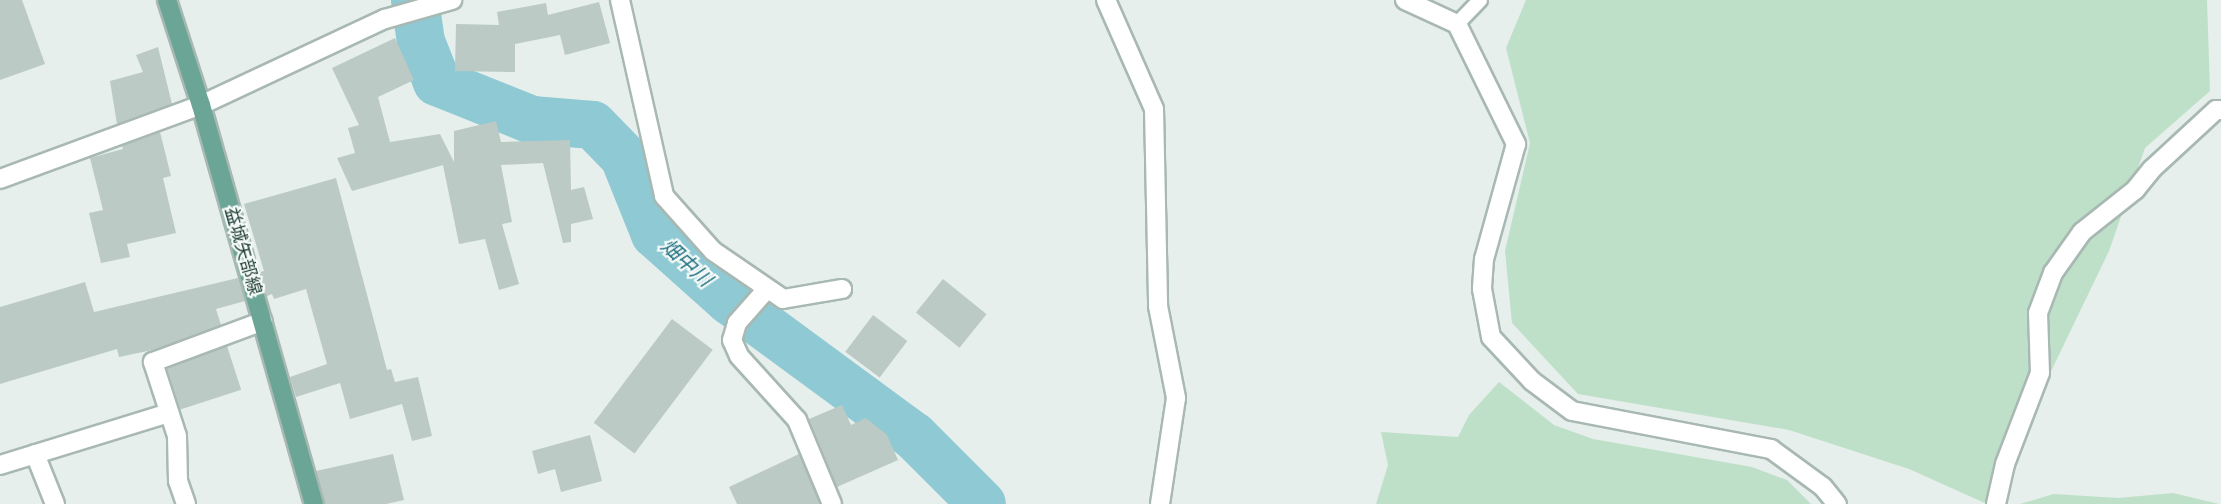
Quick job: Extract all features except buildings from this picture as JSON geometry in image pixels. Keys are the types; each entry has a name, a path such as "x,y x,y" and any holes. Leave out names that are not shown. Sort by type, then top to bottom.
{"main road":[{"name":"益城矢部線","path":"167,0 201,105 314,504"}],"street":[{"path":"620,0 664,196 713,251 763,293 783,299 842,289"},
{"path":"1106,0 1154,109 1158,306 1176,398 1161,504"},
{"path":"1405,0 1456,24 1516,144 1484,259 1482,289 1491,337 1532,381 1572,411 1771,449 1823,487 1837,504"},
{"path":"0,179 201,105 385,19 444,1"},
{"path":"1996,504 2005,464 2040,373 2038,313 2053,273 2082,232 2135,190 2152,169 2216,110 2221,110"},
{"path":"763,293 737,323 732,340 739,356 797,420 832,504"},
{"path":"186,504 178,481 177,436 153,362 262,321"},
{"path":"0,465 168,413"},
{"path":"35,454 55,504"}],"lane":[{"path":"1456,24 1480,0"}],"green space":[{"path":"1526,0 2207,0 2210,91 2145,148 2109,251 1987,504 1909,469 1789,430 1578,394 1512,323 1505,251 1530,143 1506,48"},
{"path":"1499,382 1554,425 1593,439 1752,467 1787,480 1811,504 1376,504 1388,465 1381,432 1458,437 1469,415"},
{"path":"2173,493 2219,504 2020,504 2054,494 2118,498"}],"waterway":[{"name":"畑中川","path":"415,0 421,42 437,82 532,120 593,125 624,157 655,234 730,301 914,436 982,504"}]}
